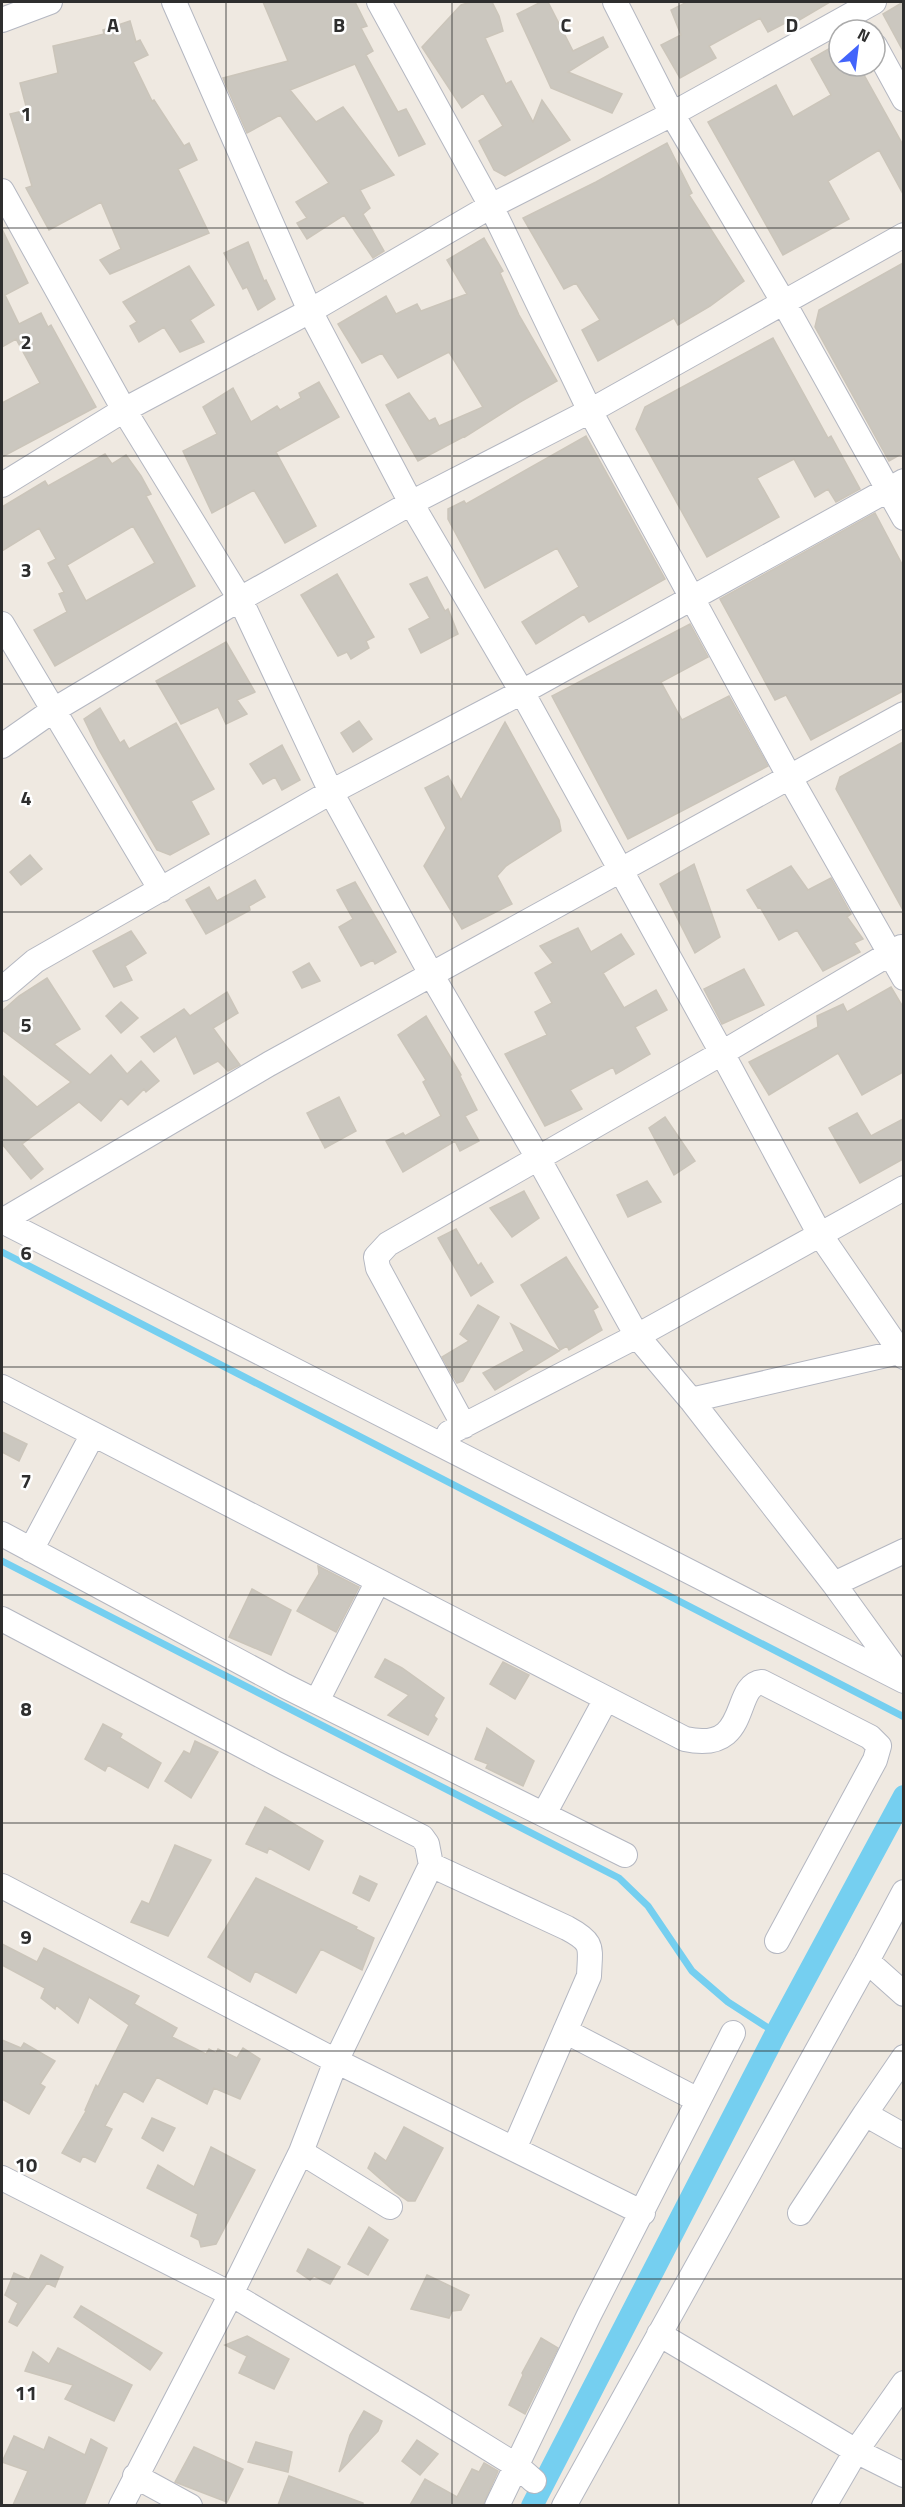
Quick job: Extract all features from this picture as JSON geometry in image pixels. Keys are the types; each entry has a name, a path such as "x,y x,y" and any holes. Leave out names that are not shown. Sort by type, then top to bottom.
{"street":[{"path":"2,20 50,2"},
{"path":"174,2 310,311 411,503 522,693 819,1233 902,1353 691,1400"},
{"path":"379,2 491,206 590,411 789,776 896,949 903,978"},
{"path":"615,2 672,114 784,303 896,485 903,518"},
{"path":"2,485 124,410 310,311 491,206 672,114 862,11"},
{"path":"887,69 903,99"},
{"path":"2,191 124,410 240,599 331,792 637,1336 691,1400 834,1584 903,1681"},
{"path":"2,746 52,711 240,599 411,503 590,411 903,235"},
{"path":"2,989 35,962 331,792 522,693 896,485"},
{"path":"2,624 161,890"},
{"path":"2,1221 269,1064 903,714"},
{"path":"464,1426 378,1268 376,1257 388,1244 722,1053 896,949"},
{"path":"433,1440 637,1336 903,1188"},
{"path":"2,1221 903,1681"},
{"path":"2,1387 675,1734 699,1742 715,1740 729,1733 750,1689 757,1683 762,1683 870,1737 879,1746 875,1760 777,1941"},
{"path":"31,1550 93,1434"},
{"path":"2,1534 285,1686 625,1855"},
{"path":"834,1584 903,1551"},
{"path":"317,1701 378,1581"},
{"path":"2,1619 275,1763 422,1837 428,1845 431,1865 336,2061 301,2152 231,2294 121,2505"},
{"path":"544,1814 606,1699"},
{"path":"431,1865 584,1937 590,1948 589,1976 514,2149"},
{"path":"2,1886 336,2061 643,2213"},
{"path":"565,2501 867,1961 903,1892"},
{"path":"867,1961 903,1994"},
{"path":"565,2031 698,2100"},
{"path":"497,2505 526,2474 589,2314 643,2213 733,2033"},
{"path":"800,2213 903,2057"},
{"path":"865,2114 903,2136"},
{"path":"301,2152 390,2207"},
{"path":"2,2178 231,2294 526,2474"},
{"path":"659,2334 856,2451 903,2475"},
{"path":"824,2505 856,2451 903,2383"},
{"path":"135,2476 190,2505"}],"building":[{"path":"263,2 355,2 367,26 361,28 373,51 366,55 398,112 406,109 425,144 399,156 355,64 290,90 316,122 343,107 394,175 360,190 370,208 363,214 384,251 373,258 344,215 307,239 297,223 307,218 296,202 329,183 280,115 247,133 223,78 288,61"},
{"path":"471,2 492,2 503,31 485,38 506,84 511,81 533,122 542,100 570,140 505,176 494,170 479,141 503,126 483,93 462,108 422,47 461,5"},
{"path":"541,2 548,2 573,51 603,37 608,47 568,72 622,94 612,113 551,88 517,14"},
{"path":"687,2 830,2 791,25 789,21 768,32 760,18 709,46 716,58 680,78 661,45 681,35 671,10"},
{"path":"903,2 903,51 887,18 883,14"},
{"path":"130,21 136,42 140,40 148,55 133,62 152,101 154,100 184,146 189,143 197,160 178,169 209,233 110,274 100,260 121,249 101,202 49,230 26,188 32,186 10,114 27,110 20,83 58,73 53,46 104,34 103,30"},
{"path":"827,50 827,78 866,78 903,145 903,194 879,150 828,181 849,219 783,255 708,122 776,85 793,117 831,95 811,59"},
{"path":"667,143 692,193 689,195 744,281 710,306 678,325 674,318 598,361 582,330 600,320 576,283 564,289 523,218"},
{"path":"2,229 28,283 5,295 19,324 41,313 48,327 51,325 96,407 2,457 2,403 40,383 16,339 2,347"},
{"path":"484,238 503,271 500,273 519,315 557,381 465,437 418,461 386,405 409,393 429,421 435,418 439,426 483,407 449,352 398,378 382,353 362,363 338,324 386,296 396,314 417,304 421,311 467,294 447,260"},
{"path":"248,242 264,281 266,280 275,299 258,310 247,287 243,289 224,253"},
{"path":"903,263 903,453 889,461 815,327 819,310"},
{"path":"189,266 214,305 190,320 204,342 180,352 164,327 139,342 130,326 137,322 123,302"},
{"path":"773,338 828,438 831,436 860,489 836,502 828,489 815,497 794,459 757,478 779,517 707,557 636,429 645,407"},
{"path":"319,382 339,417 276,452 316,526 285,543 254,490 212,513 183,451 217,434 203,407 233,388 251,422 277,406 280,410 301,398 299,393"},
{"path":"586,436 665,579 589,622 584,614 536,644 522,622 579,587 557,548 485,588 448,519 448,509 464,501 466,504"},
{"path":"105,454 112,464 126,455 151,494 146,496 195,586 55,666 34,630 67,612 59,594 64,592 48,563 56,559 39,528 2,551 2,507 45,481 48,486","holes":["133,526 155,563 86,601 67,565"]},
{"path":"875,513 903,566 903,691 811,740 786,695 775,700 720,599"},
{"path":"337,574 374,637 366,641 369,648 351,659 347,652 338,656 301,595"},
{"path":"427,577 445,611 448,609 458,634 421,653 409,629 430,618 410,584"},
{"path":"690,624 708,657 661,682 682,720 729,696 768,766 628,839 552,696"},
{"path":"226,642 255,692 237,700 247,714 226,724 218,707 181,724 156,681"},
{"path":"100,708 120,743 124,740 129,749 176,723 214,789 191,801 209,834 170,855 157,850 98,748 84,719"},
{"path":"359,721 372,739 353,752 341,733"},
{"path":"505,722 559,820 561,831 506,866 497,876 512,904 462,929 424,866 446,828 425,788 448,776 461,800"},
{"path":"903,742 903,910 836,789 840,777"},
{"path":"282,745 300,780 282,790 275,777 263,784 250,764"},
{"path":"30,855 42,869 21,885 10,872"},
{"path":"694,864 720,937 695,953 660,884"},
{"path":"791,866 808,890 831,878 851,914 847,917 863,939 854,943 860,952 823,971 797,930 779,940 747,890"},
{"path":"255,880 265,897 249,906 250,910 206,934 186,900 209,887 217,901"},
{"path":"355,882 396,952 375,964 373,960 361,966 339,927 353,919 337,890"},
{"path":"578,928 591,952 621,934 634,954 603,973 624,1008 656,990 667,1010 635,1027 650,1054 616,1074 613,1067 570,1090 582,1109 545,1126 505,1054 547,1035 535,1012 552,1003 535,973 553,963 540,946"},
{"path":"131,931 146,953 125,966 132,980 114,987 93,951"},
{"path":"309,963 320,981 302,988 293,972"},
{"path":"744,969 764,1005 722,1024 704,989"},
{"path":"47,978 80,1029 54,1044 90,1075 111,1055 127,1074 141,1061 159,1081 146,1092 144,1089 128,1105 121,1098 101,1121 79,1102 22,1144 43,1169 31,1179 2,1144 2,1075 37,1107 71,1082 2,1030 2,1011 19,996"},
{"path":"891,987 903,1007 903,1072 862,1095 838,1053 769,1095 749,1062 818,1027 817,1016 843,1004 847,1012"},
{"path":"227,992 238,1013 213,1028 240,1065 228,1071 218,1061 194,1074 176,1036 154,1052 141,1037 184,1009 190,1016"},
{"path":"121,1002 138,1018 121,1033 106,1016"},
{"path":"426,1016 461,1075 477,1110 465,1116 479,1141 460,1151 455,1141 403,1172 386,1141 403,1133 405,1136 441,1116 423,1082 426,1080 398,1035"},
{"path":"339,1097 356,1131 325,1148 307,1113"},
{"path":"857,1113 871,1136 903,1119 903,1159 860,1183 829,1128"},
{"path":"665,1117 695,1161 674,1175 649,1128"},
{"path":"647,1181 661,1202 628,1217 617,1195"},
{"path":"524,1191 539,1218 512,1237 490,1208"},
{"path":"456,1229 478,1266 481,1263 493,1282 471,1296 438,1238"},
{"path":"566,1257 598,1307 593,1310 602,1330 569,1350 567,1346 560,1350 521,1285"},
{"path":"478,1305 499,1317 463,1381 457,1383 442,1357 469,1341 460,1334"},
{"path":"511,1324 559,1351 495,1390 483,1373 524,1351"},
{"path":"2,1432 27,1444 19,1461 2,1452"},
{"path":"318,1566 359,1587 336,1632 297,1611 319,1574"},
{"path":"252,1589 291,1610 271,1655 229,1637"},
{"path":"385,1659 402,1668 444,1698 434,1716 437,1719 428,1735 388,1715 409,1695 375,1677"},
{"path":"503,1662 529,1675 515,1699 490,1684"},
{"path":"103,1724 122,1734 120,1738 161,1763 148,1788 108,1765 105,1771 85,1759"},
{"path":"487,1728 534,1761 523,1786 486,1768 488,1764 475,1759"},
{"path":"195,1741 218,1752 191,1798 165,1781 184,1751 190,1754"},
{"path":"265,1807 323,1841 309,1870 269,1848 267,1853 246,1844"},
{"path":"175,1845 211,1860 168,1936 131,1922 142,1901 149,1904"},
{"path":"360,1876 377,1884 369,1901 353,1893"},
{"path":"256,1878 357,1927 356,1929 374,1938 362,1970 321,1949 296,1993 255,1971 250,1982 208,1957"},
{"path":"2,1944 37,1962 44,1948 139,1996 134,2004 177,2028 172,2037 206,2054 209,2049 216,2053 218,2049 237,2058 243,2048 260,2059 240,2099 214,2088 207,2104 157,2077 143,2102 124,2091 105,2126 112,2129 95,2162 83,2156 80,2162 62,2153 129,2025 89,1997 78,2023 56,2005 55,2009 41,1998 45,1988 2,1965"},
{"path":"2,2040 21,2048 24,2043 55,2061 40,2084 45,2087 29,2114 2,2099"},
{"path":"152,2118 175,2128 163,2151 142,2138"},
{"path":"404,2127 443,2148 415,2201 408,2201 395,2192 368,2168 375,2153 386,2161"},
{"path":"211,2147 255,2170 216,2244 201,2247 199,2240 191,2236 198,2214 147,2188 158,2165 194,2187"},
{"path":"369,2227 388,2240 368,2275 348,2264"},
{"path":"308,2249 340,2267 330,2284 314,2276 310,2280 297,2271"},
{"path":"41,2255 63,2267 55,2287 47,2283 17,2326 9,2322 18,2303 5,2295 14,2273 29,2280"},
{"path":"427,2275 469,2295 461,2310 452,2311 449,2318 411,2309"},
{"path":"81,2306 162,2353 150,2370 74,2317"},
{"path":"247,2336 289,2359 274,2389 239,2373 247,2356 225,2345"},
{"path":"541,2338 558,2348 525,2414 509,2405 522,2373"},
{"path":"58,2348 132,2385 114,2421 65,2399 73,2385 25,2371 33,2352 49,2364"},
{"path":"364,2411 382,2421 378,2431 339,2472 350,2435"},
{"path":"14,2436 44,2450 49,2437 85,2455 91,2439 107,2448 84,2505 13,2505 28,2471 2,2462"},
{"path":"417,2440 438,2454 420,2475 402,2461"},
{"path":"256,2442 292,2452 288,2472 248,2462"},
{"path":"194,2447 243,2469 227,2502 175,2482"},
{"path":"484,2463 498,2471 483,2505 410,2505 425,2479 457,2497 472,2469 479,2472"},
{"path":"289,2476 363,2503 363,2505 278,2505"}],"waterway":[{"path":"2,1252 904,1717"},
{"path":"2,1561 619,1878 648,1906 692,1971 728,2002 776,2033"},
{"path":"532,2506 776,2033 904,1796"}]}
